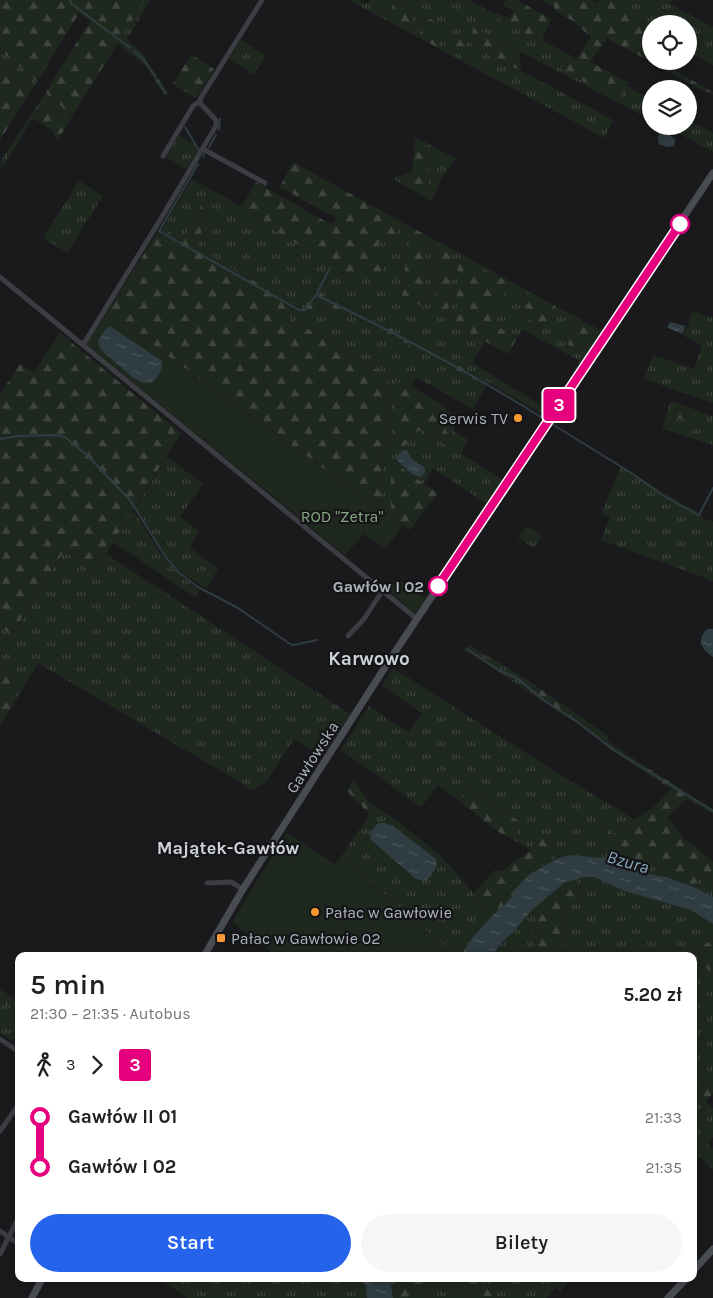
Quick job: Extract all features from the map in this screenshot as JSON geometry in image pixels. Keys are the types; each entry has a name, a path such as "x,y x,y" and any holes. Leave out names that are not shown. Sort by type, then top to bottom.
{"street":[{"path":"163,156 193,106 200,102 262,0"},
{"path":"83,345 203,149 216,123 212,115 200,102"},
{"path":"203,149 265,183"},
{"name":"Gawłowska","path":"206,952 243,889 446,575 713,173"},
{"path":"0,277 418,619"},
{"path":"348,636 359,626 383,590"},
{"path":"207,883 231,882 243,889"},
{"path":"0,1039 15,1049"},
{"path":"0,1130 15,1109"},
{"path":"0,1254 15,1225"},
{"path":"0,1231 15,1241"},
{"path":"697,1267 713,1249"},
{"path":"32,1298 40,1282"},
{"path":"668,1298 683,1282"}],"green space":[{"path":"0,0 145,0 72,116 46,92 90,21 79,13 37,82 0,50"},
{"path":"144,0 151,0 127,39 147,58 146,60 168,92 165,96 144,63 117,43"},
{"path":"349,0 358,0 366,4 370,0 469,0 540,42 542,40 559,49 558,52 564,56 561,69 619,100 627,86 642,94 642,115 473,27 471,44 613,120 604,138 438,48 441,25 422,16 420,38 410,33 413,10 395,1 388,21"},
{"path":"505,0 517,0 551,19 540,42 493,16 493,13 496,13 510,19 513,11 503,5"},
{"path":"542,0 592,0 597,3 601,0 627,0 642,16 642,57 607,38 590,62 629,83 619,101 561,69 564,56 558,52 559,49 577,59 591,37 573,21 555,11 554,6"},
{"path":"627,0 672,0 670,4 691,15 642,16 626,2"},
{"path":"395,1 413,10 410,33 388,21"},
{"path":"422,15 442,25 438,48 420,38"},
{"path":"697,18 713,27 713,48 707,45 701,53 697,52"},
{"path":"473,27 519,51 521,71 471,44"},
{"path":"454,35 467,42 465,49 454,47"},
{"path":"241,40 266,55 254,75 229,59"},
{"path":"707,45 713,48 713,65 697,56 697,52 700,53"},
{"path":"0,50 37,82 31,91 0,62"},
{"path":"191,54 214,69 196,98 173,84"},
{"path":"0,62 31,91 0,140"},
{"path":"665,70 676,70 691,80 684,80"},
{"path":"697,83 713,92 713,94 697,87"},
{"path":"46,92 72,116 68,123 43,101 2,168 0,162"},
{"path":"43,101 68,123 58,140 55,138 54,132 32,119"},
{"path":"697,124 713,133 713,152 682,135 697,135"},
{"path":"179,135 200,148 186,169 166,157"},
{"path":"415,137 432,146 427,199 411,189"},
{"path":"432,146 456,159 440,180 432,201 427,199"},
{"path":"293,162 398,220 396,237 379,243 373,252 385,264 379,282 324,267 314,254 240,210 256,182 332,225 336,218 280,187"},
{"path":"413,172 411,189 392,178"},
{"path":"192,179 242,207 241,210 315,254 325,267 333,271 353,274 379,243 396,237 398,220 409,226 402,295 425,307 426,235 438,242 435,295 448,320 452,249 530,292 523,305 527,318 544,328 556,306 576,317 568,345 582,353 588,352 579,365 578,360 522,329 516,340 497,325 494,314 456,325 485,341 472,363 546,408 552,407 546,416 456,364 456,370 486,386 473,409 416,377 411,386 446,407 445,409 451,413 453,431 468,440 461,454 504,480 487,504 433,468 424,483 392,462 391,517 380,509 389,377 289,318 296,305 197,248 208,208 201,206 183,241 162,228","holes":["320,293 392,335 369,323 319,303","403,334 441,355 440,361 402,341","440,407 450,447 422,430 411,434 407,444 393,441"]},
{"path":"79,181 103,196 67,253 43,238"},
{"path":"201,206 208,207 197,248 296,305 289,318 389,377 380,509 107,312 158,232 160,233 162,228 183,241"},
{"path":"409,226 426,235 425,308 402,295"},
{"path":"438,242 452,249 448,320 440,316 435,295"},
{"path":"458,258 464,259 510,283 494,314 497,325 516,340 508,354 456,325"},
{"path":"530,292 556,306 545,328 527,318 523,305"},
{"path":"320,293 344,307 393,329 391,335 369,323 319,303 313,314 304,307 311,294"},
{"path":"693,311 713,318 713,403 644,379 653,355 694,369 702,345 684,336"},
{"name":"ROD \"Zetra\"","path":"107,312 403,526 385,549 364,534 345,555 86,344"},
{"path":"576,317 602,331 588,352 582,353 568,345"},
{"path":"60,333 181,433 95,571 64,551 12,634 0,627 0,394 20,364 34,373"},
{"path":"403,333 441,355 440,361 402,341"},
{"path":"456,364 488,382 486,386 456,370"},
{"path":"396,381 440,407 451,448 422,430 411,434 407,444 403,447 393,441"},
{"path":"671,401 713,416 713,445 662,428 665,419 673,423 679,418 687,420 689,414 669,406"},
{"path":"669,406 690,414 688,420 679,418 673,423 665,419"},
{"path":"167,457 203,484 180,517 199,531 190,547 218,569 206,588 179,571 163,551 136,507"},
{"path":"391,461 438,493 410,530 391,517"},
{"path":"621,466 701,514 703,519 713,522 713,581 601,540 610,517 601,514"},
{"path":"133,510 161,554 178,574 200,590 195,597 113,542"},
{"path":"527,526 542,535 534,548 518,538"},
{"path":"64,551 95,571 106,554 350,714 323,756 294,739 265,783 253,790 38,663 18,696 0,653 0,627 13,634"},
{"path":"398,579 426,599 416,613 388,590"},
{"path":"470,646 539,688 537,697 463,649"},
{"path":"0,653 18,696 0,726"},
{"path":"393,668 567,779 634,819 613,834 599,825 618,853 663,867 666,877 643,873 613,859 570,855 554,860 554,843 531,850 517,842 519,821 467,789 459,801 438,785 421,807 341,750 369,706 408,732 422,713 382,686"},
{"path":"539,688 608,736 608,741 605,741 537,697"},
{"path":"608,741 637,761 634,765 602,744"},
{"path":"637,761 713,809 713,814 687,799 667,817 684,838 713,862 713,882 709,877 699,876 694,887 666,877 663,867 618,853 597,831 598,824 613,834 655,806 671,789 634,765"},
{"path":"354,780 371,805 369,815 347,791"},
{"path":"467,789 519,821 517,842 497,831 459,801"},
{"path":"371,805 388,814 438,853 474,893 478,904 492,916 463,952 441,952 445,946 341,857 369,815"},
{"path":"287,833 335,864 341,857 445,946 441,952 271,952 232,922"},
{"path":"539,834 554,843 554,860 540,867 517,887 512,897 492,916 478,904 474,893 495,870 502,871 531,850"},
{"path":"699,876 709,877 713,882 713,897 694,887"},
{"path":"594,877 624,891 691,910 713,924 713,941 695,948 695,952 570,952 567,948 564,908 578,902 576,878"},
{"path":"576,878 578,902 564,908 567,948 570,952 543,952 527,935 540,930 532,910 564,883"},
{"path":"532,910 540,930 528,935 531,941 543,952 495,952"},
{"path":"713,941 713,973 697,958 695,948"},
{"path":"697,958 713,973 713,1089 697,1074"},
{"path":"0,989 15,999 15,1006 13,1007 0,1000"},
{"path":"0,1000 13,1007 15,1006 15,1037 12,1041 0,1033"},
{"path":"697,1074 713,1089 713,1093 706,1102 697,1093"},
{"path":"697,1093 713,1108 713,1137 707,1143 713,1149 713,1169 698,1155 697,1156"},
{"path":"164,1282 364,1282 367,1298 187,1298"},
{"path":"390,1282 433,1282 425,1298 393,1298"},
{"path":"433,1282 451,1282 471,1298 425,1298"},
{"path":"451,1282 480,1282 499,1298 471,1298"},
{"path":"480,1282 568,1282 560,1292 555,1288 547,1298 499,1298"}],"water":[{"path":"670,135 675,139 674,146 668,147 659,144 658,136"},
{"path":"670,322 685,326 683,334 668,328"},
{"path":"108,327 111,327 162,361 160,373 151,383 142,383 132,377 101,350 98,342"},
{"path":"403,450 407,450 412,459 425,468 425,473 421,477 412,474 398,461 397,456"},
{"path":"707,629 713,629 713,657 705,651 701,644 702,637"},
{"path":"379,823 393,826 436,859 437,865 431,876 425,881 416,879 371,840 372,830"},
{"path":"570,855 613,859 643,873 666,877 694,887 713,897 713,924 691,910 624,891 594,877 584,877 564,883 532,910 495,952 463,952 473,937 512,897 517,887 530,874 554,860"},
{"path":"364,1282 390,1282 393,1298 367,1298"}],"waterway":[{"path":"70,0 72,4 130,48"},
{"path":"134,51 143,59 155,76"},
{"path":"157,80 166,94"},
{"path":"219,130 220,119"},
{"path":"185,127 198,149"},
{"path":"209,147 216,135"},
{"path":"198,164 159,231 299,310 305,310 316,295 345,309 460,369 544,419"},
{"path":"316,295 330,268"},
{"path":"552,424 633,474 662,495 698,515 713,488"},
{"path":"0,439 18,436 56,435 65,437 89,457 130,500 165,556 179,573 198,587 238,608 290,644 294,645 317,640"},
{"path":"467,649 500,671 517,678 546,702 576,721 614,750 713,811"}],"bus line":[{"name":"3","path":"438,586 680,224"}],"place":[{"name":"Serwis TV","path":"518,418"},
{"name":"Gawłów I 02","path":"438,586"},
{"name":"Pałac w Gawłowie","path":"315,912"},
{"name":"Pałac w Gawłowie 02","path":"221,938"}],"district":[{"name":"Karwowo","path":"369,658"},
{"name":"Majątek-Gawłów","path":"228,848"}],"water label":[{"name":"Bzura","path":"628,862"}]}
